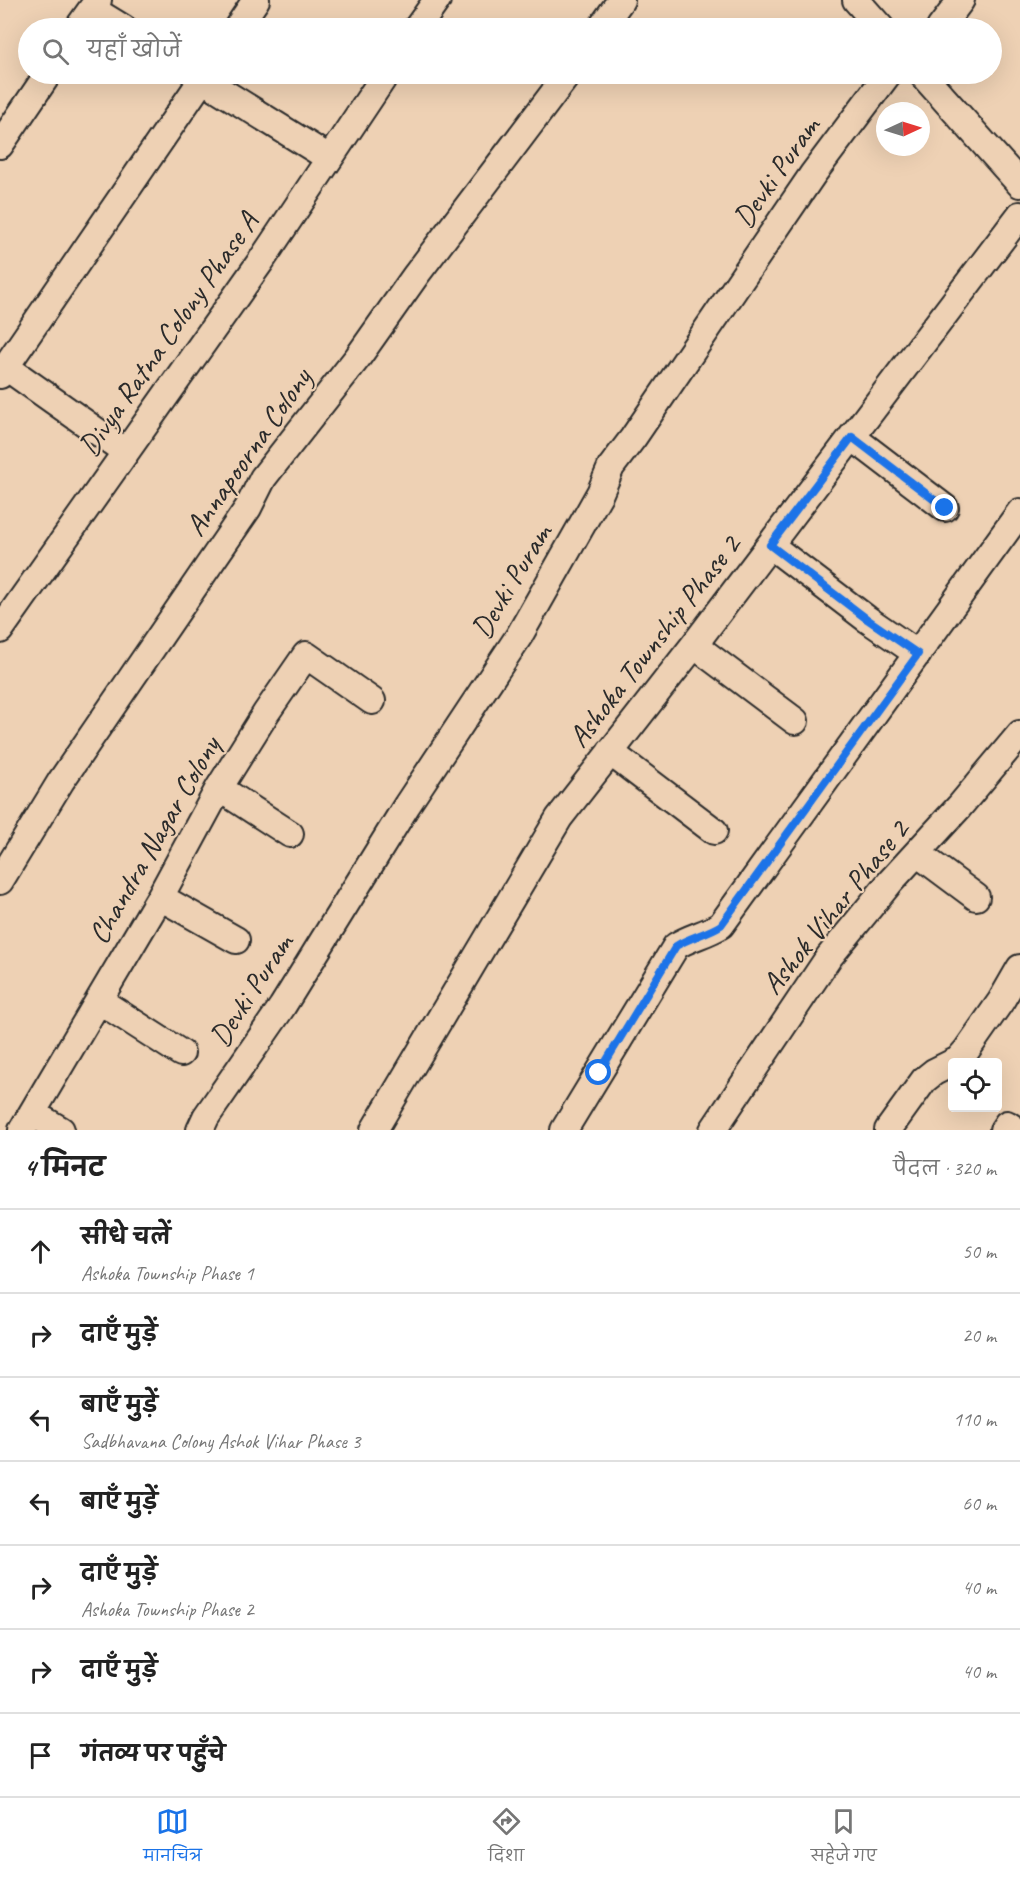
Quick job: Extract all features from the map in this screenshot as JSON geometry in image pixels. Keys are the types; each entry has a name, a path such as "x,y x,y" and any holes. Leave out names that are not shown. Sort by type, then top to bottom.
{"street":[{"path":"244,18 256,0"},
{"path":"424,18 437,0"},
{"path":"608,18 621,0"},
{"path":"856,0 872,18"},
{"path":"948,18 962,0"},
{"path":"0,145 41,84"},
{"path":"126,452 3,371 194,84"},
{"path":"214,84 329,158"},
{"name":"Divya Ratna Colony Phase A","path":"0,630 254,271 379,84"},
{"name":"Annapoorna Colony","path":"0,881 61,781 248,508 263,478 358,357 416,275 560,84"},
{"name":"Devki Puram","path":"200,1130 206,1117 282,1007 407,805 519,636 600,493 611,467 813,174 880,84"},
{"path":"931,84 1020,184"},
{"name":"Ashoka Township Phase 2","path":"374,1130 560,818 1020,215"},
{"path":"852,437 945,508"},
{"path":"564,1130 676,946 721,925 1020,513"},
{"path":"770,545 867,619 918,654"},
{"path":"694,645 795,720"},
{"name":"Chandra Nagar Colony","path":"27,1122 160,897 219,788 306,655 372,701"},
{"name":"Ashok Vihar Phase 2","path":"713,1130 829,957 891,881 959,807 1020,734"},
{"path":"610,752 714,831"},
{"path":"219,788 290,834"},
{"path":"917,853 976,897"},
{"path":"160,897 236,939"},
{"path":"888,1130 924,1080 958,1059 966,1051 1001,1001 1020,968"},
{"path":"100,1000 181,1053"},
{"path":"27,1122 61,1130"},
{"path":"1003,1130 1007,1124 1016,1130"}],"route":[{"path":"599,1073 676,946 721,925 918,654 867,619 770,545 852,437 945,508"}]}
